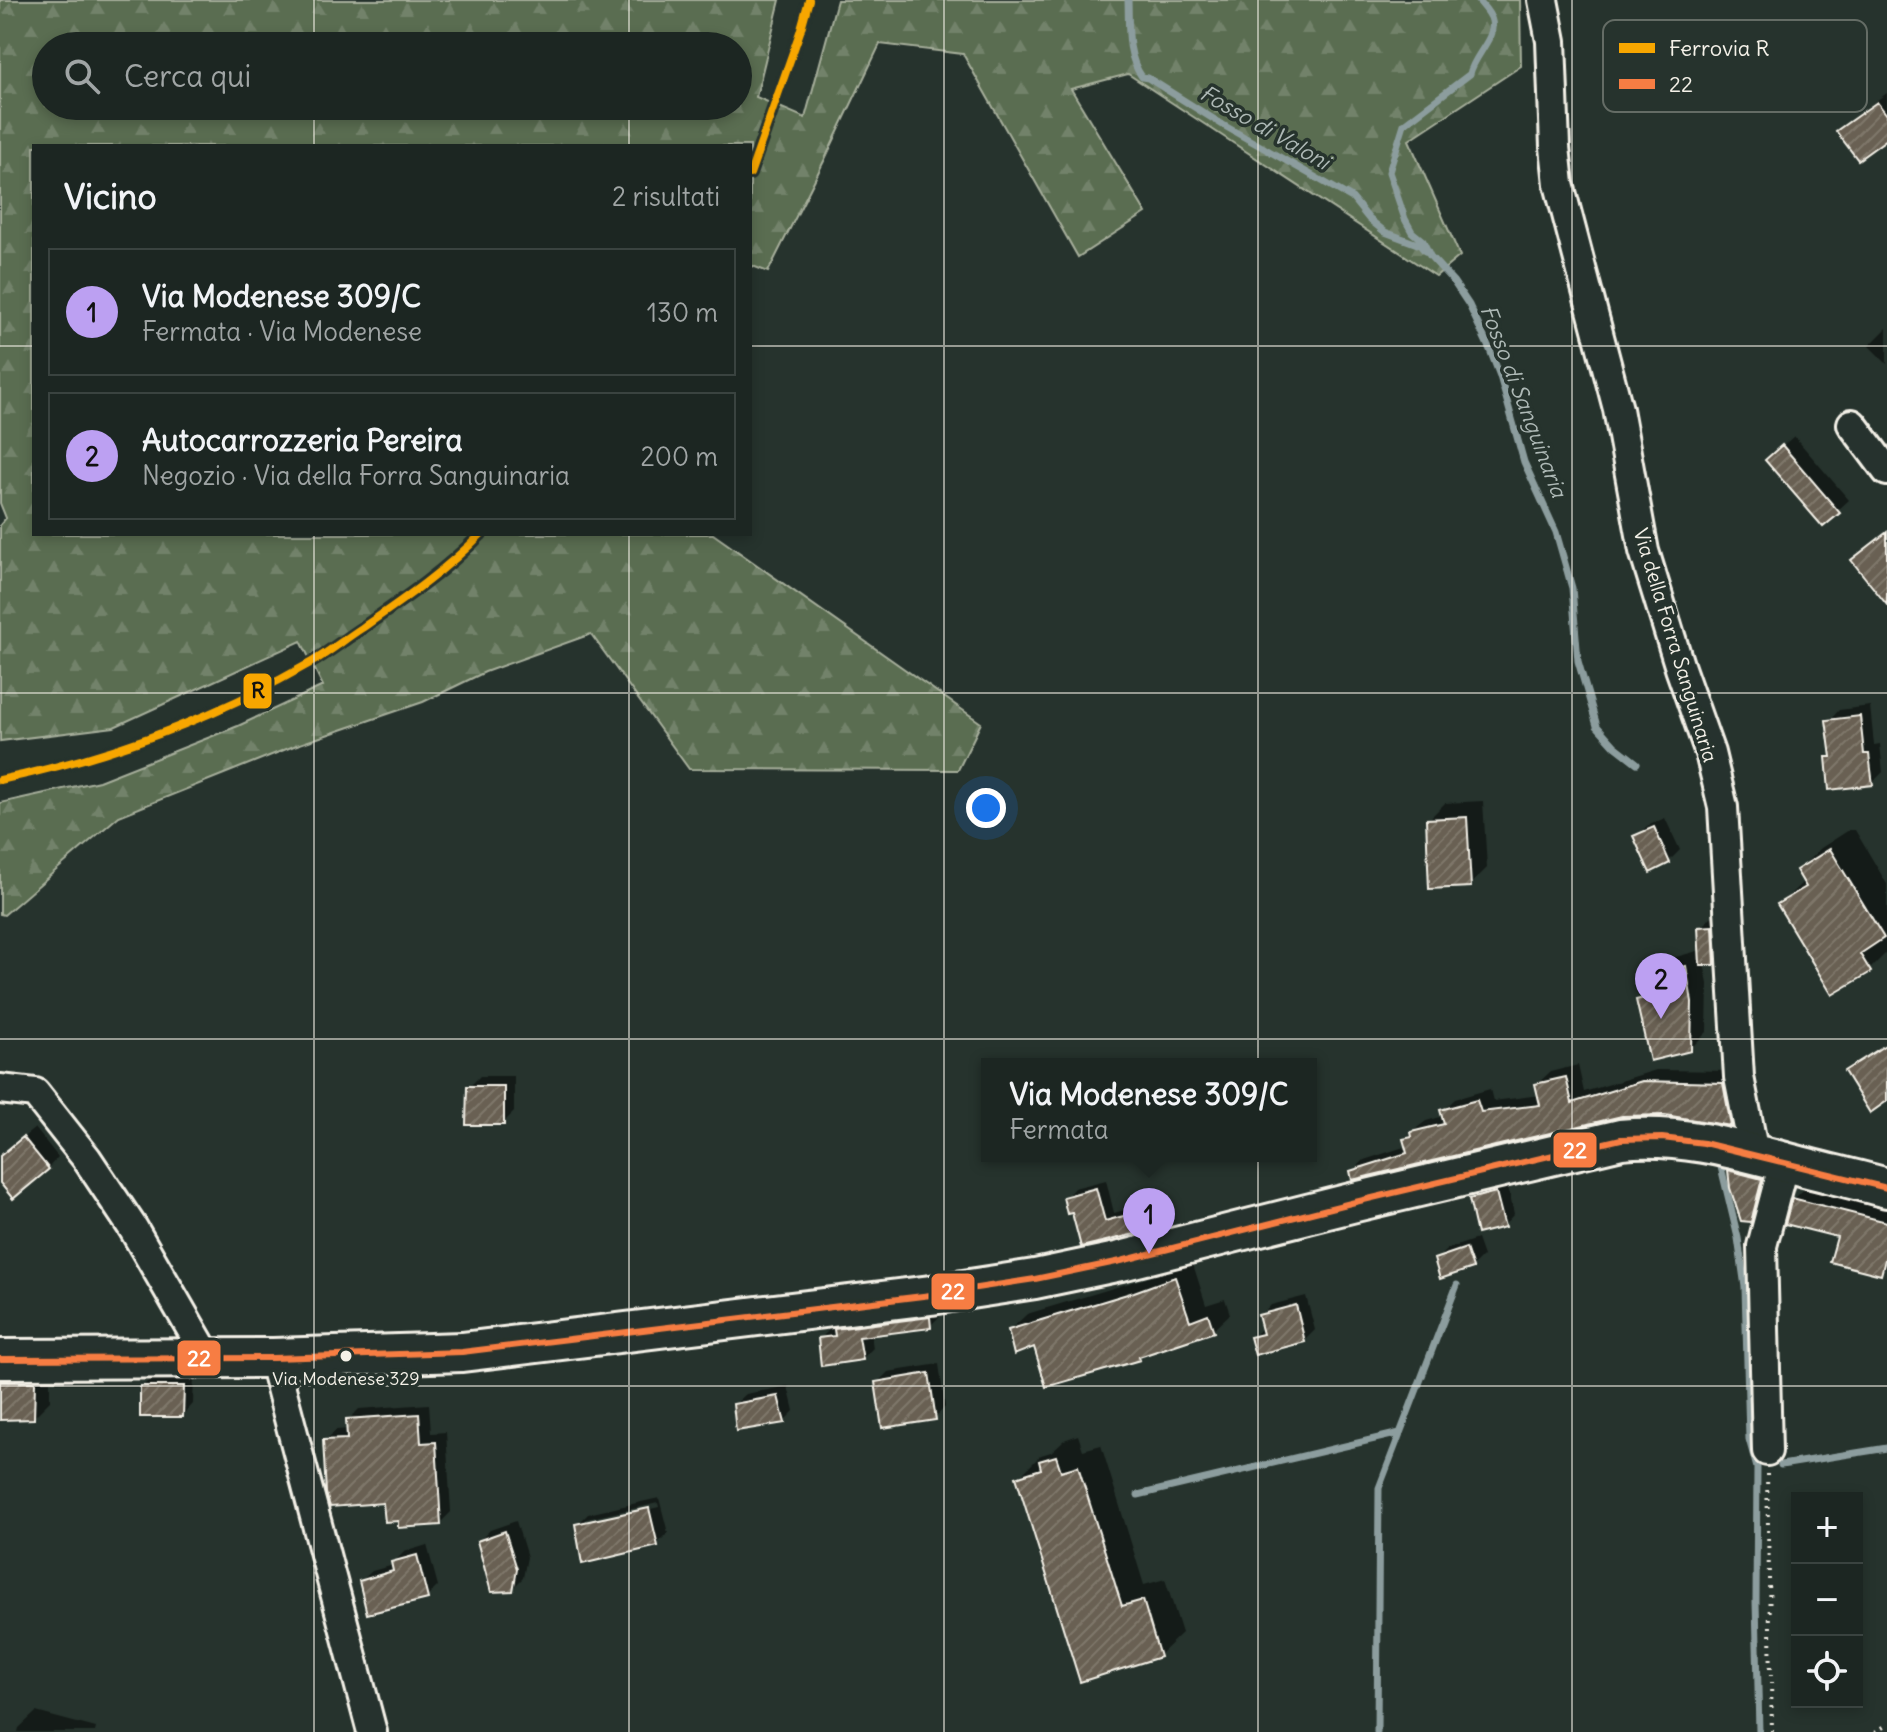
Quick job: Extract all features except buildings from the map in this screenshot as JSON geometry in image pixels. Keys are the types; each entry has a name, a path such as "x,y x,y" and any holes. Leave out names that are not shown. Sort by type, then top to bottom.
{"street":[{"name":"Via della Forra Sanguinaria","path":"1543,0 1551,41 1559,184 1618,409 1644,551 1710,753 1723,807 1739,1077 1769,1158"},
{"path":"1852,424 1887,471"},
{"path":"0,1089 35,1093 87,1159 133,1228 208,1358"},
{"path":"0,1359 273,1358 462,1352 985,1287 1135,1257 1621,1139 1659,1138 1699,1143 1887,1188"},
{"path":"1767,1451 1762,1246 1769,1158"},
{"path":"273,1358 372,1732"}],"path":[{"path":"1767,1451 1772,1732"},
{"path":"1875,1732 1887,1725"}],"green space":[{"path":"0,0 780,0 756,97 805,118 837,0 1520,0 1521,66 1409,140 1460,256 1436,276 1128,74 1071,89 1146,213 1078,257 963,54 880,44 768,272 752,266 752,144 32,144 32,536 716,536 981,723 958,770 689,769 591,634 485,672 423,702 294,746 119,816 4,915 0,914 0,803 99,781 238,726 323,686 301,641 114,727 0,741 0,525 6,518 0,503"}],"waterway":[{"name":"Fosso di Valoni","path":"1128,0 1131,50 1142,77 1352,198 1369,219 1385,232 1420,245 1425,251"},
{"name":"Fosso di Sanguinaria","path":"1478,0 1492,21 1488,41 1470,74 1404,124 1389,172 1412,232 1423,241 1430,256 1453,281 1469,305 1490,350 1524,462 1556,532 1572,588 1578,661 1597,726 1615,746 1637,763"},
{"name":"Fosso di Sanguinaria","path":"1721,1167 1738,1238 1745,1287 1749,1439 1757,1468 1759,1732"},
{"path":"1377,1732 1379,1488 1457,1285"},
{"path":"1138,1495 1400,1433"},
{"name":"Fosso di Sanguinaria","path":"1781,1465 1887,1448"}],"rail line":[{"name":"R","path":"752,168 809,0"},
{"name":"R","path":"0,780 121,747 238,701 318,658 409,595 479,536"}],"transit line":[{"name":"22","path":"0,1359 273,1358 462,1352 931,1295 1035,1279 1121,1261 1621,1139 1662,1138 1704,1143 1887,1188"}],"place":[{"name":"Autocarrozzeria Pereira","path":"1661,1019"},
{"name":"Via Modenese 309/C","path":"1149,1254"},
{"name":"Via Modenese 329","path":"346,1356"}]}
